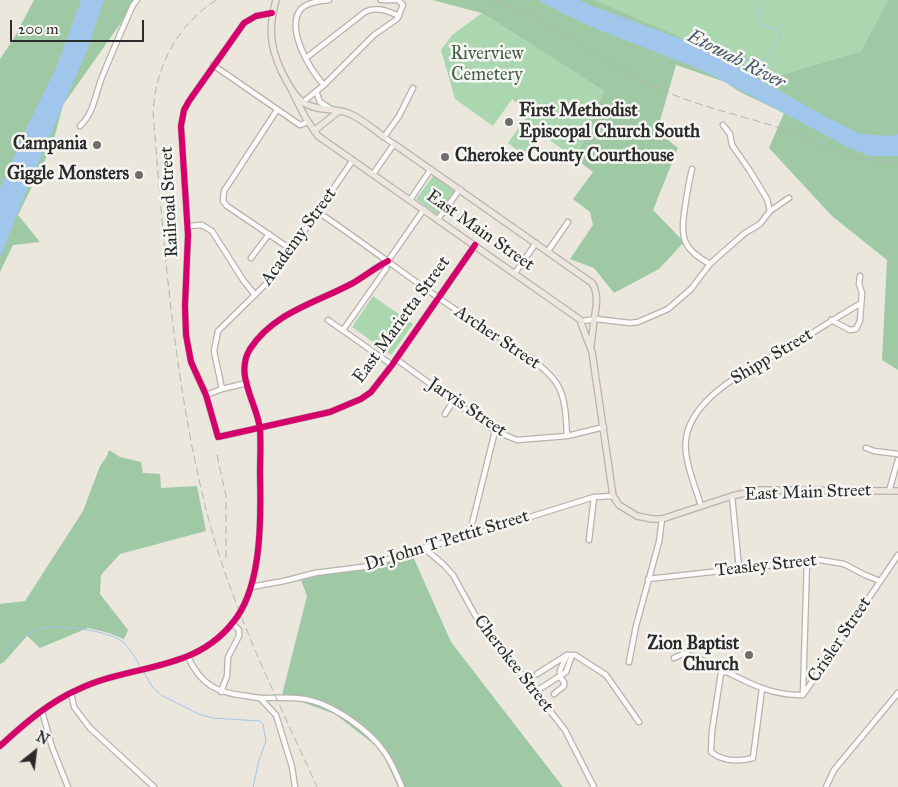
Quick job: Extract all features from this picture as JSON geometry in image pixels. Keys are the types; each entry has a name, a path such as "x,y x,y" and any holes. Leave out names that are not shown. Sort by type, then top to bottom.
{"main road":[{"name":"East Main Street","path":"276,0 270,31 274,53 295,99 314,131 325,141 582,321"},
{"path":"291,89 304,102 313,107 355,116 384,137"},
{"path":"314,131 337,111"},
{"path":"394,144 589,280 596,292 596,319 591,346"},
{"path":"582,321 581,323 591,346 613,496"},
{"name":"East Main Street","path":"613,496 619,505 637,516 662,519 732,496 759,490 898,491"}],"street":[{"path":"80,126 92,111 107,65 132,5 137,0"},
{"path":"324,85 316,76 301,48 298,34 298,17 305,6 329,0"},
{"path":"304,102 324,85 374,35 399,16 403,5 398,0 381,0"},
{"path":"306,58 365,12 372,9 388,11 399,16"},
{"name":"Railroad Street","path":"213,424 206,395 191,362 186,335 185,306 189,251 181,121 186,105 244,23 256,16 272,13"},
{"path":"213,65 300,126 308,122"},
{"path":"373,174 394,144 384,137 399,116 413,88"},
{"path":"316,91 320,102 337,111"},
{"path":"277,110 224,190 222,196 227,206 292,250"},
{"path":"723,125 730,134 732,145 767,199 770,211"},
{"name":"Academy Street","path":"222,389 214,351 216,336 223,325 272,278 353,160"},
{"path":"692,168 681,229 686,244 698,258 710,264"},
{"path":"410,200 431,170"},
{"path":"438,219 460,189"},
{"path":"582,321 596,319 630,323 638,322 668,309 691,289 710,264 736,241 760,224 770,211 789,198"},
{"path":"343,330 386,269 388,261 424,209"},
{"name":"Archer Street","path":"318,212 438,298 523,354 553,378 561,394 567,436"},
{"path":"548,251 568,222"},
{"path":"188,226 202,225 212,231 243,280 255,294"},
{"path":"251,258 269,234"},
{"path":"515,273 536,243"},
{"name":"East Marietta Street","path":"213,424 218,437 330,412 361,399 371,392 392,365 475,245"},
{"path":"0,746 42,711 71,693 96,682 155,668 188,657 202,650 222,635 232,623 241,611 251,587 258,552 261,523 260,427 245,373 249,351 270,325 277,320 354,283 388,261"},
{"path":"831,320 850,330 856,329 860,321 862,293 859,284 860,276"},
{"name":"Shipp Street","path":"701,506 688,463 685,441 690,423 706,402 733,378 860,304"},
{"path":"328,320 392,365"},
{"name":"Jarvis Street","path":"396,359 496,431 517,440 567,436 604,427"},
{"path":"206,395 247,383"},
{"path":"445,414 454,400"},
{"path":"469,536 496,431"},
{"path":"866,448 874,452 898,454"},
{"path":"889,491 898,460"},
{"name":"Dr John T Pettit Street","path":"251,587 277,583 316,573 370,566 594,497 613,496"},
{"path":"732,496 739,568"},
{"path":"589,540 594,497"},
{"path":"629,662 636,626 659,542 662,519"},
{"name":"Cherokee Street","path":"424,548 444,564 453,575 475,616 565,730 594,787"},
{"name":"Crisler Street","path":"674,658 685,653 762,689 792,695 803,695 898,555"},
{"name":"Teasley Street","path":"648,579 820,560 834,561 880,581"},
{"path":"803,695 807,561"},
{"path":"222,692 227,676 228,657 239,636 239,630 232,623"},
{"path":"554,694 564,686 564,682 560,677 560,670 569,655"},
{"path":"538,674 569,655 575,655 609,678 639,722"},
{"path":"188,657 200,677 207,684 222,692 260,698 286,697 306,699 338,712 376,741 393,767 402,787"},
{"path":"727,672 721,673 712,731 711,752 719,758 741,761 753,758 762,689"},
{"path":"535,692 560,677"},
{"path":"71,693 74,706 90,728 154,787"},
{"path":"826,787 834,770 898,693"},
{"path":"260,698 276,715 292,767 295,787"},
{"path":"42,711 56,760 68,787"}],"green space":[{"path":"34,0 137,0 63,105 52,146 18,215 40,242 13,245 0,272 0,59 14,38"},
{"path":"432,0 595,0 774,77 861,51 888,0 898,0 898,370 882,360 887,260 832,216 769,148 784,113 740,92 725,82 676,65 657,131 678,148 653,210 684,242 659,269 614,293 594,268 570,259 593,225 590,212 573,199 593,172 576,159 604,91 482,13"},
{"path":"595,0 888,0 861,51 774,77"},
{"name":"Riverview Cemetery","path":"482,13 604,91 576,159 541,134 525,156 508,143 529,113 512,99 493,126 455,99 441,50 452,35"},
{"path":"434,175 456,190 438,215 416,199"},
{"path":"373,296 413,324 391,355 352,327"},
{"path":"109,450 120,457 141,462 143,473 160,474 161,488 197,486 206,531 120,554 101,575 100,594 128,630 124,639 88,628 40,648 27,636 0,664 0,604 25,601 83,511 100,466"},
{"path":"411,552 451,642 563,787 398,787 381,750 335,714 282,695 307,596 301,580"}],"water":[{"path":"81,0 104,0 88,48 30,182 0,258 0,188 56,68"},
{"name":"Etowah River","path":"538,0 579,0 684,40 860,134 892,136 898,134 898,156 870,156 848,147 702,70 599,30"}],"waterway":[{"path":"735,65 746,60 764,60 771,54 780,36 779,30 764,26 758,21 756,15 762,0"},
{"path":"0,654 36,630 55,627 81,629 106,634 123,642 141,668"},
{"path":"143,671 153,688 161,695 199,714 212,718 260,721 263,724 266,741 259,760 253,787"}],"railway":[{"path":"216,0 190,22 171,48 164,63 155,95 153,112 172,316 196,467 218,552 243,621 317,787"},
{"path":"492,0 531,16 639,79 676,96 793,132 855,157 898,162"},
{"path":"217,455 226,496 226,561"}],"cycle path":[{"path":"272,13 256,16 244,23 189,101 184,110 181,126 188,235 185,306 186,335 191,362 206,395 218,437 330,412 361,399 371,392 392,365 475,245"},
{"path":"0,746 37,714 68,694 100,681 184,658 204,648 221,635 237,617 245,602 256,567 260,529 260,429 245,379 244,369 250,349 260,336 283,317 353,283 388,261"}],"place":[{"name":"First Methodist Episcopal Church South","path":"509,122"},
{"name":"Campania","path":"97,145"},
{"name":"Cherokee County Courthouse","path":"445,157"},
{"name":"Giggle Monsters","path":"139,175"},
{"name":"Zion Baptist Church","path":"749,655"}]}
